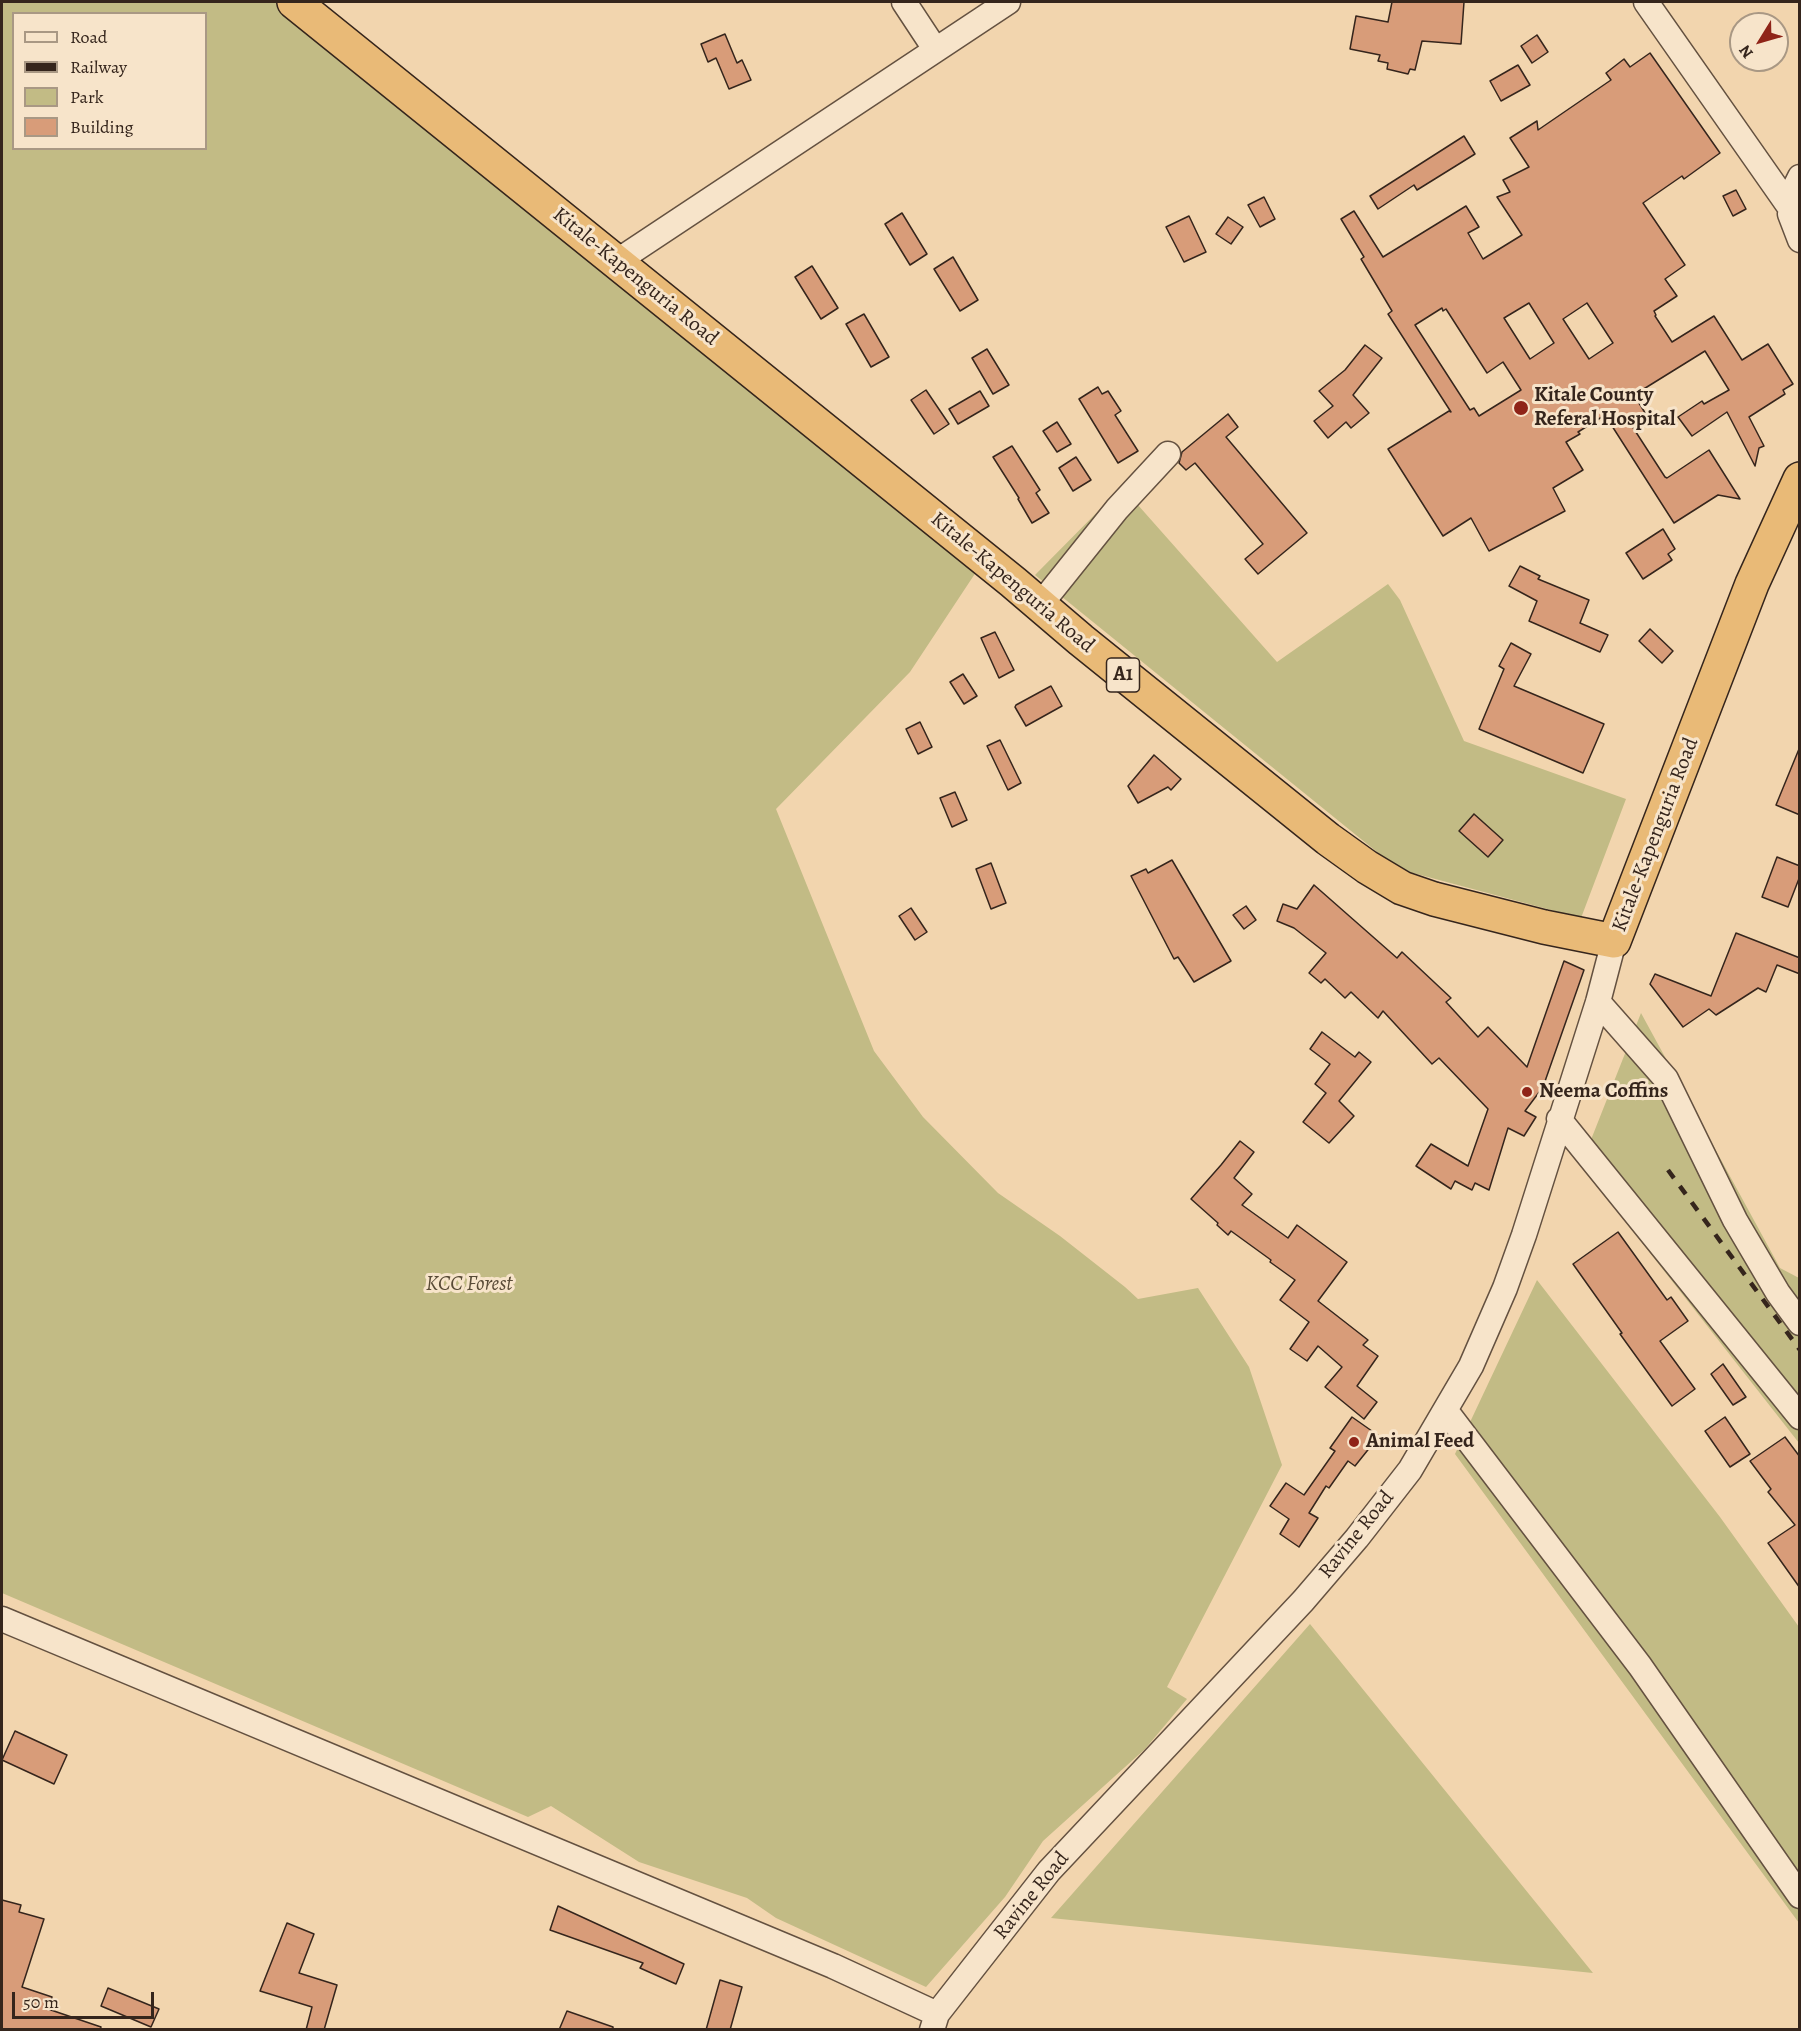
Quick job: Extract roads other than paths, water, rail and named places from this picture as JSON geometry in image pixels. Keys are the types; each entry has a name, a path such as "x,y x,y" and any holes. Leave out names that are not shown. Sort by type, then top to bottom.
{"highway":[{"name":"Kitale-Kapenguria Road","path":"294,2 1040,605 1239,769 1366,867 1402,888 1434,899 1544,927 1614,941 1752,584 1800,479"}],"street":[{"path":"904,2 935,49"},
{"path":"616,262 1008,2"},
{"path":"1646,2 1796,224"},
{"path":"1796,224 1793,191 1800,177"},
{"path":"1040,605 1117,509 1168,454"},
{"name":"Ravine Road","path":"934,2022 1049,1871 1303,1600 1357,1538 1410,1470 1471,1366 1505,1288 1524,1236 1559,1119 1598,1002 1614,941"},
{"path":"1598,1002 1666,1079 1735,1220 1778,1293 1800,1323"},
{"path":"1559,1119 1800,1417"},
{"path":"1446,1411 1640,1666 1800,1896"},
{"path":"2,1618 823,1962 934,2022"}],"railway":[{"path":"1668,1170 1800,1350"}],"place":[{"name":"Kitale County Referal Hospital","path":"1521,408"},
{"name":"Neema Coffins","path":"1527,1092"},
{"name":"Animal Feed","path":"1354,1442"}],"park label":[{"name":"KCC Forest","path":"469,1285"}]}
